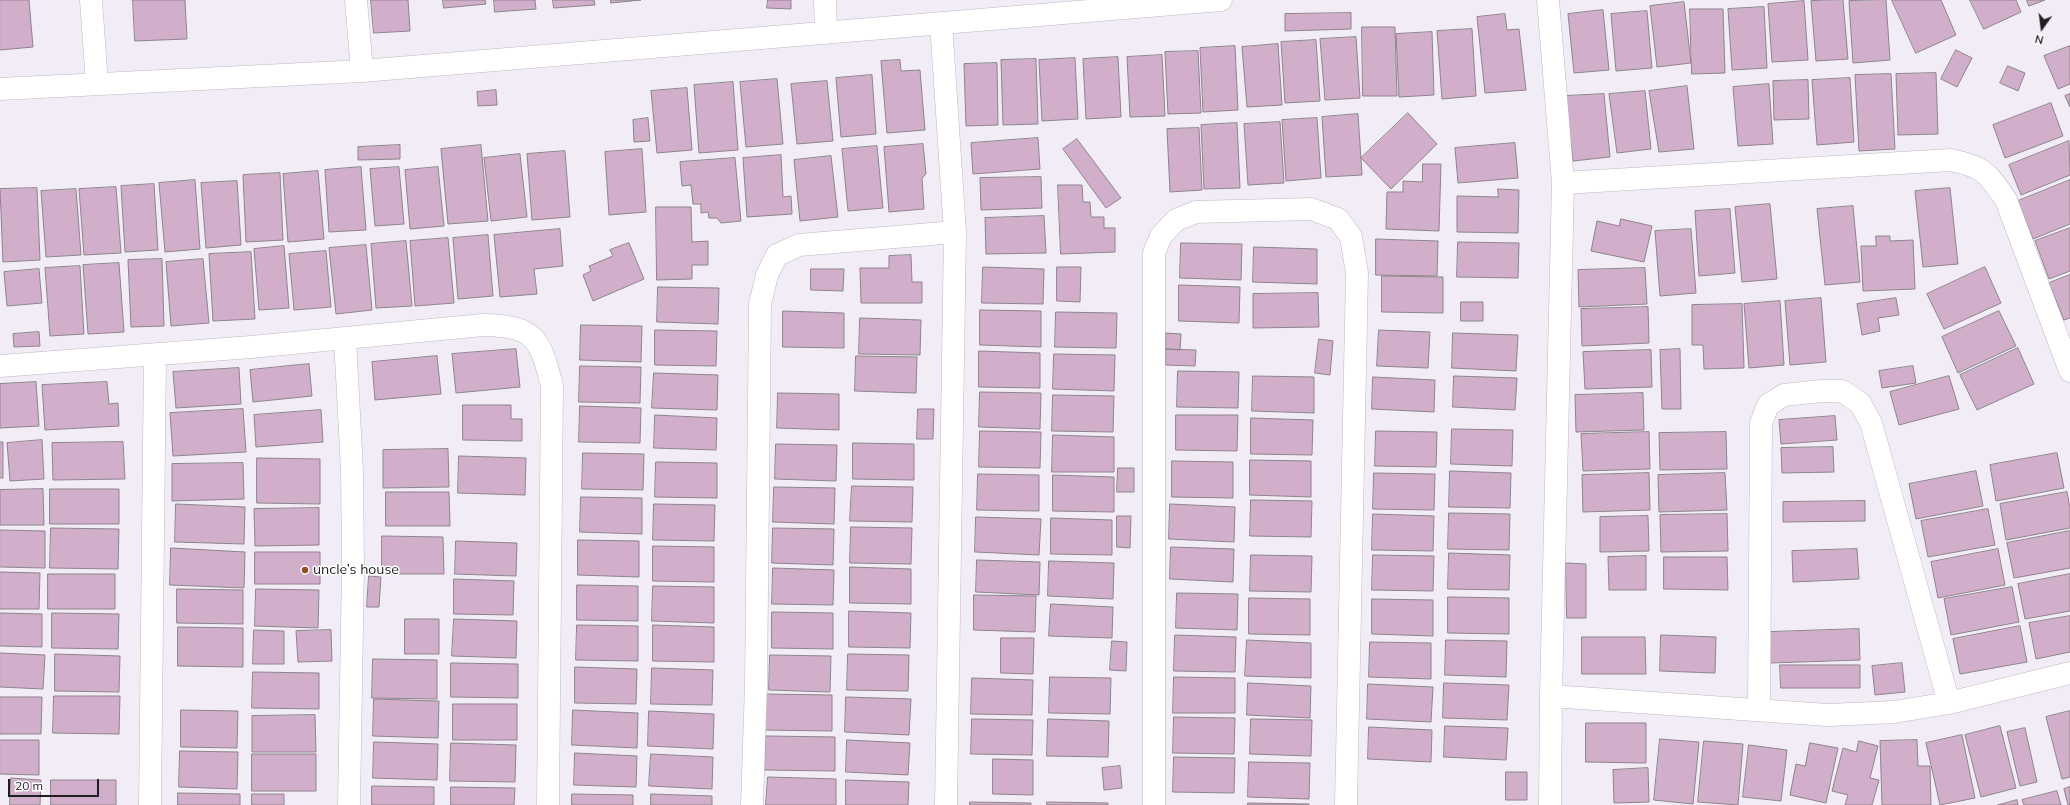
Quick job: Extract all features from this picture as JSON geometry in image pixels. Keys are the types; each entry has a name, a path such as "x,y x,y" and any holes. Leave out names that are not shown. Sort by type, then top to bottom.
{"street":[{"path":"91,0 97,84"},
{"path":"356,0 362,71"},
{"path":"825,0 826,33"},
{"path":"0,89 362,71 1222,0"},
{"path":"1548,0 1563,183 1551,696 1550,805"},
{"path":"941,23 955,232 946,805"},
{"path":"1563,183 1951,160 1973,165 1990,176 2006,200 2070,372"},
{"path":"1154,805 1154,253 1161,236 1176,220 1196,212 1311,209 1338,219 1351,237 1357,273 1346,805"},
{"path":"752,805 756,684 760,304 767,275 777,255 799,245 955,232"},
{"path":"0,366 155,355 483,326 510,326 534,337 545,358 552,386 548,805"},
{"path":"345,338 352,478 353,566 349,805"},
{"path":"150,805 155,355"},
{"path":"1759,709 1761,423 1768,405 1784,395 1821,391 1842,391 1860,403 1871,423 1949,703"},
{"path":"1551,696 1828,714 1894,712 1949,703 2070,673"}],"building":[{"path":"0,0 29,0 33,47 0,50"},
{"path":"133,0 185,0 187,39 135,41"},
{"path":"371,0 408,0 410,31 374,33"},
{"path":"443,0 485,0 486,4 444,8"},
{"path":"494,0 535,0 536,9 495,12"},
{"path":"553,0 594,0 595,5 554,8"},
{"path":"611,0 641,0 611,3"},
{"path":"768,0 791,0 791,9 767,8"},
{"path":"1843,0 1848,59 1816,61 1811,1"},
{"path":"1886,0 1890,60 1853,63 1849,1"},
{"path":"1892,0 1941,0 1956,35 1916,53"},
{"path":"1970,0 2016,0 2021,12 1984,29"},
{"path":"2027,0 2045,0 2029,6"},
{"path":"1804,1 1808,60 1772,62 1768,4"},
{"path":"1684,2 1691,63 1657,67 1650,6"},
{"path":"1764,7 1767,68 1732,70 1728,9"},
{"path":"1690,9 1723,9 1725,73 1692,74"},
{"path":"1603,10 1609,70 1574,73 1568,14"},
{"path":"1647,11 1652,68 1616,71 1611,14"},
{"path":"1351,13 1351,29 1285,31 1285,14"},
{"path":"1505,14 1507,30 1519,29 1526,90 1485,93 1477,17"},
{"path":"1362,27 1395,27 1397,96 1363,96"},
{"path":"1472,29 1476,96 1442,99 1437,31"},
{"path":"1432,32 1434,95 1399,97 1396,34"},
{"path":"1356,37 1360,98 1325,100 1320,39"},
{"path":"1316,40 1320,101 1285,103 1281,42"},
{"path":"1278,44 1282,105 1247,107 1242,47"},
{"path":"1235,46 1238,110 1203,112 1200,48"},
{"path":"2070,46 2070,84 2058,89 2044,56"},
{"path":"1956,50 1972,58 1957,87 1941,79"},
{"path":"1198,51 1201,113 1168,114 1165,52"},
{"path":"1162,55 1165,116 1130,117 1127,57"},
{"path":"1118,57 1121,117 1086,119 1083,59"},
{"path":"1075,58 1078,119 1042,121 1039,60"},
{"path":"1036,59 1038,124 1003,125 1001,60"},
{"path":"900,60 901,71 920,70 925,130 887,133 881,61"},
{"path":"997,63 998,125 966,126 964,64"},
{"path":"2008,66 2025,73 2018,91 2000,83"},
{"path":"1936,73 1938,134 1898,135 1896,74"},
{"path":"1891,74 1895,149 1859,151 1855,75"},
{"path":"872,75 876,134 841,137 836,78"},
{"path":"1850,78 1854,142 1817,145 1812,80"},
{"path":"777,79 783,144 746,147 740,82"},
{"path":"1808,80 1809,119 1774,120 1773,81"},
{"path":"827,81 833,141 797,144 791,84"},
{"path":"733,82 738,150 699,153 694,85"},
{"path":"1769,84 1773,144 1738,146 1733,87"},
{"path":"1687,86 1694,149 1659,152 1649,91"},
{"path":"687,88 692,150 657,153 651,91"},
{"path":"496,90 497,105 478,106 477,92"},
{"path":"1645,91 1651,149 1617,153 1609,94"},
{"path":"1604,94 1610,157 1573,161 1565,96"},
{"path":"2070,94 2070,107 2065,96"},
{"path":"2051,103 2063,136 2005,158 1993,125"},
{"path":"1408,113 1437,144 1391,189 1361,158"},
{"path":"1358,114 1362,175 1326,177 1322,117"},
{"path":"648,118 650,141 634,142 633,120"},
{"path":"1317,118 1321,178 1286,181 1282,120"},
{"path":"1280,122 1284,183 1248,185 1244,124"},
{"path":"1237,123 1240,188 1204,189 1201,125"},
{"path":"1199,128 1202,190 1170,192 1167,129"},
{"path":"1038,138 1040,169 973,174 971,143"},
{"path":"1077,139 1121,198 1106,208 1063,149"},
{"path":"2069,141 2070,175 2021,195 2009,165"},
{"path":"1515,143 1518,178 1458,183 1455,148"},
{"path":"923,144 926,174 922,178 924,209 889,212 884,147"},
{"path":"400,145 400,159 358,160 358,147"},
{"path":"481,145 488,221 448,224 441,149"},
{"path":"877,146 883,208 848,211 842,149"},
{"path":"642,149 646,212 609,215 605,152"},
{"path":"565,151 570,217 532,220 527,154"},
{"path":"520,154 527,217 491,221 484,158"},
{"path":"781,155 783,197 791,196 792,214 747,217 743,158"},
{"path":"831,156 838,217 800,221 794,160"},
{"path":"735,158 741,221 721,223 717,218 709,218 708,212 701,213 701,204 693,204 691,185 682,186 680,162"},
{"path":"1423,164 1441,164 1439,231 1386,229 1387,192 1403,192 1403,181 1422,182"},
{"path":"361,167 366,230 329,232 325,170"},
{"path":"399,167 404,224 375,226 370,169"},
{"path":"438,167 444,226 410,229 405,170"},
{"path":"318,171 324,239 288,242 283,174"},
{"path":"280,173 283,240 246,242 243,175"},
{"path":"1041,177 1042,208 981,210 980,178"},
{"path":"195,180 200,249 165,252 159,183"},
{"path":"2070,180 2070,224 2033,239 2018,201"},
{"path":"237,181 241,245 206,248 201,183"},
{"path":"154,184 158,250 125,252 121,186"},
{"path":"1058,185 1082,185 1083,202 1090,202 1091,217 1104,217 1104,228 1115,228 1115,252 1061,254"},
{"path":"116,187 121,253 84,255 79,189"},
{"path":"37,188 40,260 3,262 0,189"},
{"path":"1950,188 1958,264 1923,267 1915,191"},
{"path":"76,189 81,255 46,257 41,191"},
{"path":"1498,189 1519,190 1518,233 1457,232 1457,196 1498,197"},
{"path":"1770,204 1777,279 1742,282 1735,207"},
{"path":"1853,206 1860,282 1825,285 1817,209"},
{"path":"656,207 691,207 692,242 708,241 708,265 692,265 692,279 657,280"},
{"path":"1730,209 1735,273 1699,276 1695,211"},
{"path":"1044,216 1046,253 986,254 985,218"},
{"path":"1621,219 1652,226 1644,262 1591,251 1597,221 1619,226"},
{"path":"2070,228 2070,271 2049,279 2035,241"},
{"path":"560,229 563,266 534,269 537,294 500,297 494,235"},
{"path":"1691,229 1696,293 1660,296 1655,231"},
{"path":"488,235 493,296 458,299 453,238"},
{"path":"1876,236 1890,236 1890,241 1913,240 1915,289 1863,291 1861,246 1876,246"},
{"path":"448,238 454,303 415,306 410,241"},
{"path":"1376,239 1438,241 1437,276 1376,275"},
{"path":"406,241 412,306 376,308 371,244"},
{"path":"1458,242 1519,243 1518,278 1457,277"},
{"path":"629,243 644,279 593,301 583,275 591,271 589,266 613,256 610,250"},
{"path":"1181,243 1242,244 1241,280 1180,278"},
{"path":"366,245 372,310 336,314 329,248"},
{"path":"284,246 289,308 259,310 254,249"},
{"path":"1254,247 1317,249 1317,284 1253,282"},
{"path":"326,251 331,307 294,310 289,254"},
{"path":"251,252 255,319 213,321 209,254"},
{"path":"911,255 912,282 922,282 922,303 861,303 860,268 889,268 889,256"},
{"path":"162,259 164,326 131,327 128,260"},
{"path":"203,259 209,323 171,326 166,262"},
{"path":"119,263 124,332 88,334 83,265"},
{"path":"80,266 84,334 50,336 45,268"},
{"path":"983,267 1044,269 1043,304 982,303"},
{"path":"1057,267 1081,267 1080,302 1057,301"},
{"path":"1985,267 2001,303 1944,329 1927,294"},
{"path":"1645,268 1647,304 1579,307 1578,270"},
{"path":"39,269 42,303 7,306 4,272"},
{"path":"811,269 844,269 843,291 811,290"},
{"path":"2070,275 2070,318 2064,320 2049,283"},
{"path":"1382,276 1443,277 1443,313 1382,312"},
{"path":"1179,285 1240,287 1239,323 1179,321"},
{"path":"658,287 719,288 718,324 657,322"},
{"path":"1318,293 1319,327 1253,328 1253,294"},
{"path":"1821,298 1826,362 1790,365 1785,301"},
{"path":"1896,298 1899,315 1878,318 1880,331 1862,335 1857,304"},
{"path":"1780,301 1784,365 1749,368 1744,304"},
{"path":"1461,302 1483,302 1483,321 1461,321"},
{"path":"1742,304 1744,368 1704,369 1703,345 1692,345 1692,305"},
{"path":"1648,307 1649,343 1582,346 1581,309"},
{"path":"980,310 1041,311 1041,347 980,345"},
{"path":"783,311 844,313 844,348 783,347"},
{"path":"1999,311 2016,346 1958,373 1942,337"},
{"path":"1056,312 1117,313 1116,348 1055,347"},
{"path":"860,318 921,320 920,355 859,354"},
{"path":"581,325 642,326 641,362 580,360"},
{"path":"655,330 717,331 716,366 655,365"},
{"path":"1379,330 1430,332 1428,368 1377,366"},
{"path":"39,332 40,346 14,347 13,334"},
{"path":"1166,333 1181,334 1180,350 1166,349"},
{"path":"1453,333 1518,335 1516,371 1452,368"},
{"path":"1319,339 1333,341 1330,375 1315,373"},
{"path":"2018,348 2034,384 1977,410 1960,375"},
{"path":"516,349 520,387 456,393 452,354"},
{"path":"1166,349 1196,350 1195,366 1166,365"},
{"path":"1680,349 1681,409 1662,409 1660,350"},
{"path":"1651,350 1652,387 1585,389 1583,352"},
{"path":"979,351 1040,353 1040,388 979,387"},
{"path":"1054,354 1115,355 1114,391 1053,389"},
{"path":"437,356 441,394 375,400 372,362"},
{"path":"856,356 917,357 916,393 855,391"},
{"path":"309,364 312,396 253,402 250,370"},
{"path":"580,366 641,367 640,403 579,402"},
{"path":"1913,366 1916,383 1882,388 1879,371"},
{"path":"239,368 241,404 176,408 173,372"},
{"path":"1178,371 1239,372 1238,408 1177,407"},
{"path":"654,373 718,375 717,410 652,408"},
{"path":"1253,376 1314,377 1314,413 1252,411"},
{"path":"1454,376 1517,378 1515,410 1453,407"},
{"path":"1949,376 1959,409 1899,425 1890,392"},
{"path":"1373,377 1435,380 1434,412 1372,409"},
{"path":"36,382 39,426 0,428 0,384"},
{"path":"107,382 109,404 118,403 119,426 45,430 42,385"},
{"path":"980,392 1041,393 1040,429 979,427"},
{"path":"778,393 839,394 839,430 777,428"},
{"path":"1643,393 1644,430 1576,432 1575,395"},
{"path":"1053,395 1114,396 1113,432 1052,431"},
{"path":"463,405 511,405 511,419 522,419 522,441 463,440"},
{"path":"580,406 641,408 640,443 579,442"},
{"path":"243,409 246,452 173,456 170,413"},
{"path":"918,409 934,409 933,439 917,439"},
{"path":"321,410 323,442 256,447 254,415"},
{"path":"655,415 717,418 716,450 654,448"},
{"path":"1176,415 1238,415 1237,451 1176,450"},
{"path":"1835,416 1837,440 1781,444 1779,420"},
{"path":"1251,418 1313,420 1312,455 1251,454"},
{"path":"1452,429 1513,430 1512,466 1451,464"},
{"path":"980,431 1041,432 1040,468 979,467"},
{"path":"1376,431 1437,432 1436,467 1375,466"},
{"path":"1649,432 1650,469 1583,471 1581,434"},
{"path":"1726,432 1727,469 1660,470 1659,433"},
{"path":"1053,435 1114,437 1114,472 1052,472"},
{"path":"42,440 44,479 10,481 7,443"},
{"path":"0,442 3,442 3,478 0,478"},
{"path":"123,442 125,479 53,480 52,443"},
{"path":"853,443 914,444 914,480 853,479"},
{"path":"776,444 837,445 836,481 775,479"},
{"path":"1833,447 1834,472 1782,473 1781,448"},
{"path":"448,449 449,487 383,488 383,450"},
{"path":"583,453 644,454 643,490 582,489"},
{"path":"2057,453 2064,488 1996,501 1990,465"},
{"path":"459,456 526,458 525,495 458,493"},
{"path":"257,458 320,459 320,504 257,503"},
{"path":"1250,460 1311,461 1311,497 1250,495"},
{"path":"1172,461 1233,462 1233,498 1172,497"},
{"path":"656,462 717,463 717,498 655,497"},
{"path":"243,463 244,499 172,501 172,464"},
{"path":"1118,468 1134,468 1134,492 1117,492"},
{"path":"1450,471 1511,473 1510,508 1449,507"},
{"path":"1976,471 1983,506 1916,519 1909,484"},
{"path":"1374,473 1435,474 1434,510 1373,509"},
{"path":"1649,473 1650,510 1583,512 1582,475"},
{"path":"1725,473 1727,510 1659,512 1658,475"},
{"path":"978,474 1039,475 1039,511 977,510"},
{"path":"1053,475 1114,477 1114,512 1053,511"},
{"path":"852,486 913,487 912,522 850,521"},
{"path":"774,487 835,488 834,524 773,522"},
{"path":"43,489 44,525 0,525 0,490"},
{"path":"50,489 119,489 119,524 50,524"},
{"path":"386,492 449,492 450,526 386,526"},
{"path":"2067,492 2070,508 2070,528 2006,540 2000,504"},
{"path":"581,497 642,498 642,534 580,532"},
{"path":"1251,500 1312,501 1311,537 1250,536"},
{"path":"1865,501 1865,521 1783,522 1783,502"},
{"path":"176,504 245,507 244,544 175,542"},
{"path":"654,504 715,505 714,541 653,540"},
{"path":"1170,504 1235,507 1234,542 1169,539"},
{"path":"319,508 319,545 255,546 254,509"},
{"path":"1988,509 1995,545 1928,557 1921,521"},
{"path":"1449,513 1510,514 1509,550 1448,549"},
{"path":"1373,514 1434,516 1433,551 1372,550"},
{"path":"1727,514 1728,551 1661,552 1660,515"},
{"path":"1117,516 1131,516 1130,548 1117,547"},
{"path":"1648,516 1649,551 1600,552 1600,517"},
{"path":"976,517 1041,519 1039,555 975,552"},
{"path":"1051,518 1112,520 1112,555 1051,554"},
{"path":"851,527 912,528 911,564 850,563"},
{"path":"51,528 119,529 118,569 50,568"},
{"path":"773,528 834,529 833,565 772,563"},
{"path":"0,530 45,531 45,568 0,567"},
{"path":"2070,531 2070,568 2014,578 2007,543"},
{"path":"382,536 443,537 444,574 382,574"},
{"path":"578,540 639,541 639,577 578,575"},
{"path":"456,541 517,543 516,576 455,574"},
{"path":"653,546 714,547 714,582 653,581"},
{"path":"1171,547 1234,549 1233,582 1170,579"},
{"path":"171,548 245,552 244,588 170,585"},
{"path":"1857,549 1859,579 1793,582 1792,551"},
{"path":"1998,549 2005,585 1938,598 1931,562"},
{"path":"255,552 320,552 320,584 255,584"},
{"path":"1449,553 1510,555 1509,590 1448,589"},
{"path":"1251,555 1312,556 1311,592 1250,591"},
{"path":"1373,555 1434,556 1433,591 1372,590"},
{"path":"1646,556 1646,590 1609,590 1608,557"},
{"path":"1664,557 1727,557 1728,590 1664,589"},
{"path":"977,560 1040,562 1039,595 976,592"},
{"path":"1049,561 1114,563 1113,599 1048,596"},
{"path":"1566,563 1586,564 1586,618 1567,618"},
{"path":"850,567 911,569 911,604 850,603"},
{"path":"773,568 834,570 833,605 772,604"},
{"path":"0,572 40,573 39,609 0,609"},
{"path":"48,574 115,574 115,609 48,609"},
{"path":"2070,574 2070,611 2025,619 2018,584"},
{"path":"369,576 381,577 379,607 367,607"},
{"path":"454,579 514,581 513,615 454,614"},
{"path":"577,585 638,586 638,621 577,620"},
{"path":"653,586 714,587 714,623 652,621"},
{"path":"2012,587 2019,622 1951,635 1944,599"},
{"path":"177,589 243,590 243,624 177,623"},
{"path":"256,589 319,590 318,628 255,626"},
{"path":"1177,593 1238,594 1237,630 1176,628"},
{"path":"974,595 1036,596 1035,632 974,630"},
{"path":"1448,597 1509,598 1509,634 1448,633"},
{"path":"1249,598 1310,599 1310,635 1249,634"},
{"path":"1372,599 1433,600 1433,636 1372,634"},
{"path":"1051,604 1113,607 1112,638 1049,636"},
{"path":"849,611 911,613 910,648 849,647"},
{"path":"772,612 833,613 833,649 772,648"},
{"path":"0,613 42,614 42,647 0,646"},
{"path":"52,613 119,614 118,649 52,648"},
{"path":"2070,616 2070,652 2036,659 2029,623"},
{"path":"405,619 439,619 439,654 405,654"},
{"path":"454,619 517,621 516,658 452,656"},
{"path":"577,625 638,626 638,661 576,660"},
{"path":"653,625 714,627 714,662 653,661"},
{"path":"2020,626 2027,662 1960,674 1953,639"},
{"path":"178,627 243,628 243,667 178,666"},
{"path":"1859,629 1860,660 1770,663 1769,632"},
{"path":"254,630 284,631 284,664 253,664"},
{"path":"331,630 332,661 298,662 296,631"},
{"path":"1175,635 1236,637 1235,672 1174,671"},
{"path":"1661,635 1716,637 1715,673 1660,671"},
{"path":"1582,637 1645,637 1646,674 1582,674"},
{"path":"1001,638 1034,638 1033,674 1001,673"},
{"path":"1247,640 1311,643 1311,678 1245,676"},
{"path":"1446,640 1507,641 1506,677 1445,675"},
{"path":"1112,641 1127,642 1126,671 1110,670"},
{"path":"1370,642 1431,643 1431,679 1369,677"},
{"path":"0,653 45,655 43,689 0,687"},
{"path":"55,654 120,656 119,692 55,691"},
{"path":"848,654 909,655 908,691 847,690"},
{"path":"770,655 831,656 830,692 769,690"},
{"path":"373,659 437,660 437,699 372,698"},
{"path":"451,663 518,664 518,698 451,697"},
{"path":"1902,663 1905,692 1875,695 1872,666"},
{"path":"1780,665 1860,665 1860,688 1781,688"},
{"path":"575,667 637,669 636,704 575,703"},
{"path":"652,668 713,670 712,705 651,704"},
{"path":"253,672 319,673 319,709 252,708"},
{"path":"1050,677 1111,678 1110,714 1049,713"},
{"path":"1174,677 1235,678 1235,713 1173,713"},
{"path":"972,678 1033,680 1032,715 971,714"},
{"path":"1248,683 1311,686 1310,718 1247,715"},
{"path":"1444,683 1509,685 1507,720 1443,718"},
{"path":"1368,684 1433,687 1431,722 1367,719"},
{"path":"763,694 832,695 832,731 762,730"},
{"path":"54,696 120,696 119,734 53,733"},
{"path":"0,697 42,697 41,734 0,734"},
{"path":"846,697 911,699 909,735 845,732"},
{"path":"374,699 439,701 438,738 373,736"},
{"path":"453,704 517,704 517,740 453,740"},
{"path":"181,710 238,711 237,748 181,747"},
{"path":"573,710 638,713 637,748 572,745"},
{"path":"649,711 714,714 713,749 648,746"},
{"path":"2070,711 2070,777 2062,779 2046,717"},
{"path":"315,715 316,752 252,752 252,716"},
{"path":"1174,717 1235,718 1234,754 1173,753"},
{"path":"972,719 1033,720 1032,755 971,754"},
{"path":"1048,719 1109,721 1108,757 1047,756"},
{"path":"1251,719 1312,720 1311,756 1250,754"},
{"path":"1586,723 1646,723 1646,763 1586,762"},
{"path":"1445,726 1508,728 1506,760 1444,757"},
{"path":"2000,726 2016,788 1981,797 1965,735"},
{"path":"1369,727 1432,730 1431,762 1368,759"},
{"path":"2025,728 2037,782 2020,786 2007,732"},
{"path":"1962,735 1975,798 1940,805 1926,743"},
{"path":"766,736 835,737 835,771 765,770"},
{"path":"1660,739 1699,742 1693,804 1654,800"},
{"path":"0,740 39,740 39,775 0,774"},
{"path":"847,740 910,743 908,775 846,772"},
{"path":"1917,740 1918,766 1930,766 1931,805 1882,805 1880,741"},
{"path":"1704,741 1743,744 1738,805 1698,802"},
{"path":"1859,741 1878,746 1870,778 1879,780 1872,805 1845,805 1848,795 1832,791 1843,748 1856,752"},
{"path":"374,742 438,744 437,780 373,778"},
{"path":"451,743 516,745 515,782 450,781"},
{"path":"1810,743 1838,748 1826,803 1790,795 1796,764 1805,766"},
{"path":"1749,745 1787,750 1781,801 1743,797"},
{"path":"180,751 238,752 237,789 179,787"},
{"path":"575,753 637,756 636,787 574,785"},
{"path":"252,754 316,754 316,791 252,791"},
{"path":"651,754 713,757 712,789 649,786"},
{"path":"1174,757 1235,758 1234,793 1173,792"},
{"path":"993,759 1033,760 1033,795 993,794"},
{"path":"1249,762 1310,763 1309,799 1248,797"},
{"path":"1120,766 1122,788 1104,790 1102,768"},
{"path":"1648,768 1649,802 1614,803 1613,770"},
{"path":"1506,772 1527,772 1527,800 1506,800"},
{"path":"768,777 836,779 836,805 766,805"},
{"path":"11,778 41,780 40,805 10,805"},
{"path":"51,780 116,780 116,805 51,805"},
{"path":"846,780 909,782 908,805 846,805"},
{"path":"372,786 434,787 434,805 372,805"},
{"path":"451,787 515,788 514,805 451,805"},
{"path":"2070,787 2070,805 2068,805 2064,789"},
{"path":"2057,791 2061,805 2024,805 2022,800"},
{"path":"178,793 240,794 240,805 178,805"},
{"path":"252,794 284,794 284,805 252,805"},
{"path":"572,794 633,795 633,805 572,805"},
{"path":"651,794 712,796 712,805 651,805"},
{"path":"2017,800 2018,805 1998,805"},
{"path":"970,802 1031,803 1031,805 970,805"},
{"path":"1047,802 1108,803 1108,805 1047,805"},
{"path":"1248,803 1309,804 1309,805 1248,805"}],"place":[{"name":"uncle’s house","path":"305,570"}]}
